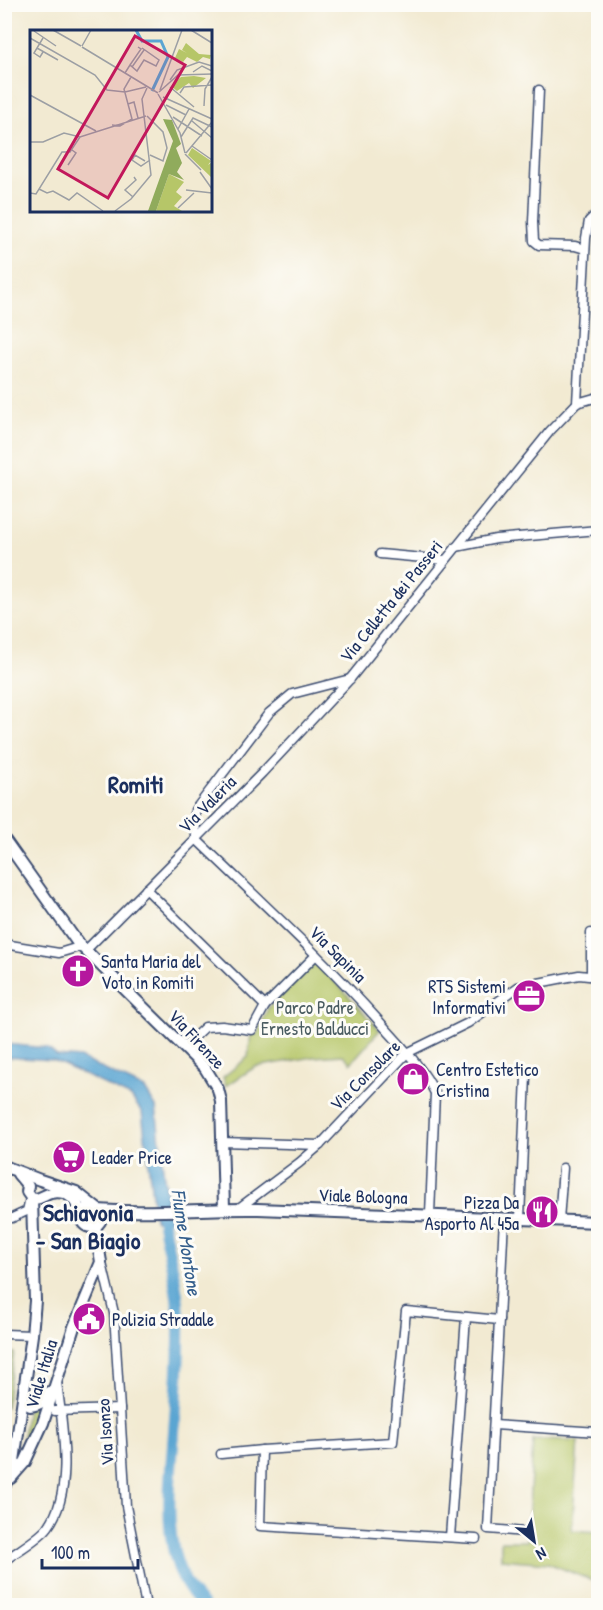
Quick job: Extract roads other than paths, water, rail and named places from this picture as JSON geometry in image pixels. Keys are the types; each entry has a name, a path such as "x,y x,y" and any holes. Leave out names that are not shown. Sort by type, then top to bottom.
{"main road":[{"name":"Via Firenze","path":"4,839 60,920 83,948 205,1068 218,1089 221,1101 224,1208"},
{"path":"9,1168 76,1192 97,1209 100,1217 96,1227 84,1224 75,1201 67,1194 53,1192 41,1199 30,1193 23,1177 9,1168"},
{"path":"5,1485 14,1461 33,1335 35,1301 30,1193 34,1180 40,1180"},
{"path":"81,1214 87,1208 97,1209"},
{"name":"Viale Bologna","path":"97,1209 129,1212 239,1208 598,1222"},
{"name":"Viale Bologna","path":"96,1227 112,1216 129,1212"},
{"name":"Viale Italia","path":"5,1485 25,1462 34,1443 48,1410 56,1378 74,1327 101,1262 96,1227"},
{"path":"23,1399 30,1406 36,1406 45,1400 56,1378"},
{"path":"17,1437 26,1446 34,1443"}],"street":[{"path":"539,90 534,241 539,245 575,246 585,249"},
{"path":"598,212 589,221 585,249 577,403 598,397"},
{"name":"Via Celletta dei Passeri","path":"196,839 195,810 269,713 292,694 350,679 550,431 577,403"},
{"path":"455,547 496,540 598,530"},
{"path":"380,554 445,560"},
{"name":"Via Valeria","path":"83,948 146,889 262,773 350,679"},
{"name":"Via Sapinia","path":"196,839 339,975 429,1080 435,1094 430,1214"},
{"path":"146,889 265,1006"},
{"path":"591,933 595,976"},
{"path":"4,944 59,953 83,948"},
{"path":"184,1047 205,1027 222,1026 252,1030 265,1006 316,955"},
{"name":"Via Consolare","path":"239,1208 320,1145 407,1053 468,1023 518,987 579,975 595,976"},
{"path":"519,1218 526,1076"},
{"path":"222,1142 320,1145"},
{"path":"559,1220 563,1168"},
{"path":"4,1218 12,1218 27,1211 30,1193"},
{"path":"504,1218 488,1529 525,1532"},
{"name":"Via Isonzo","path":"100,1256 114,1313 126,1506 146,1605"},
{"path":"220,1454 393,1442 406,1311 499,1320"},
{"path":"450,1537 466,1317"},
{"path":"4,1334 33,1335"},
{"path":"4,1561 47,1527 61,1502 64,1473 56,1378"},
{"path":"48,1410 60,1412 120,1409"},
{"path":"494,1425 598,1432"},
{"path":"262,1450 260,1526 476,1539"}],"water":[{"path":"5,1044 47,1048 57,1056 80,1058 145,1089 156,1107 169,1220 155,1221 142,1112 131,1097 53,1060 5,1057"}],"waterway":[{"name":"Fiume Montone","path":"160,1206 179,1318 178,1375 170,1477 170,1524 179,1569 189,1588 204,1606"}],"place":[{"name":"Santa Maria del Voto in Romiti","path":"78,971"},
{"name":"RTS Sistemi Informativi","path":"529,996"},
{"name":"Centro Estetico Cristina","path":"413,1079"},
{"name":"Leader Price","path":"69,1157"},
{"name":"Pizza Da Asporto Al 45a","path":"542,1212"},
{"name":"Polizia Stradale","path":"89,1319"}],"district":[{"name":"Romiti","path":"136,784"},
{"name":"Schiavonia - San Biagio","path":"88,1226"}],"park label":[{"name":"Parco Padre Ernesto Balducci","path":"315,1017"}]}
